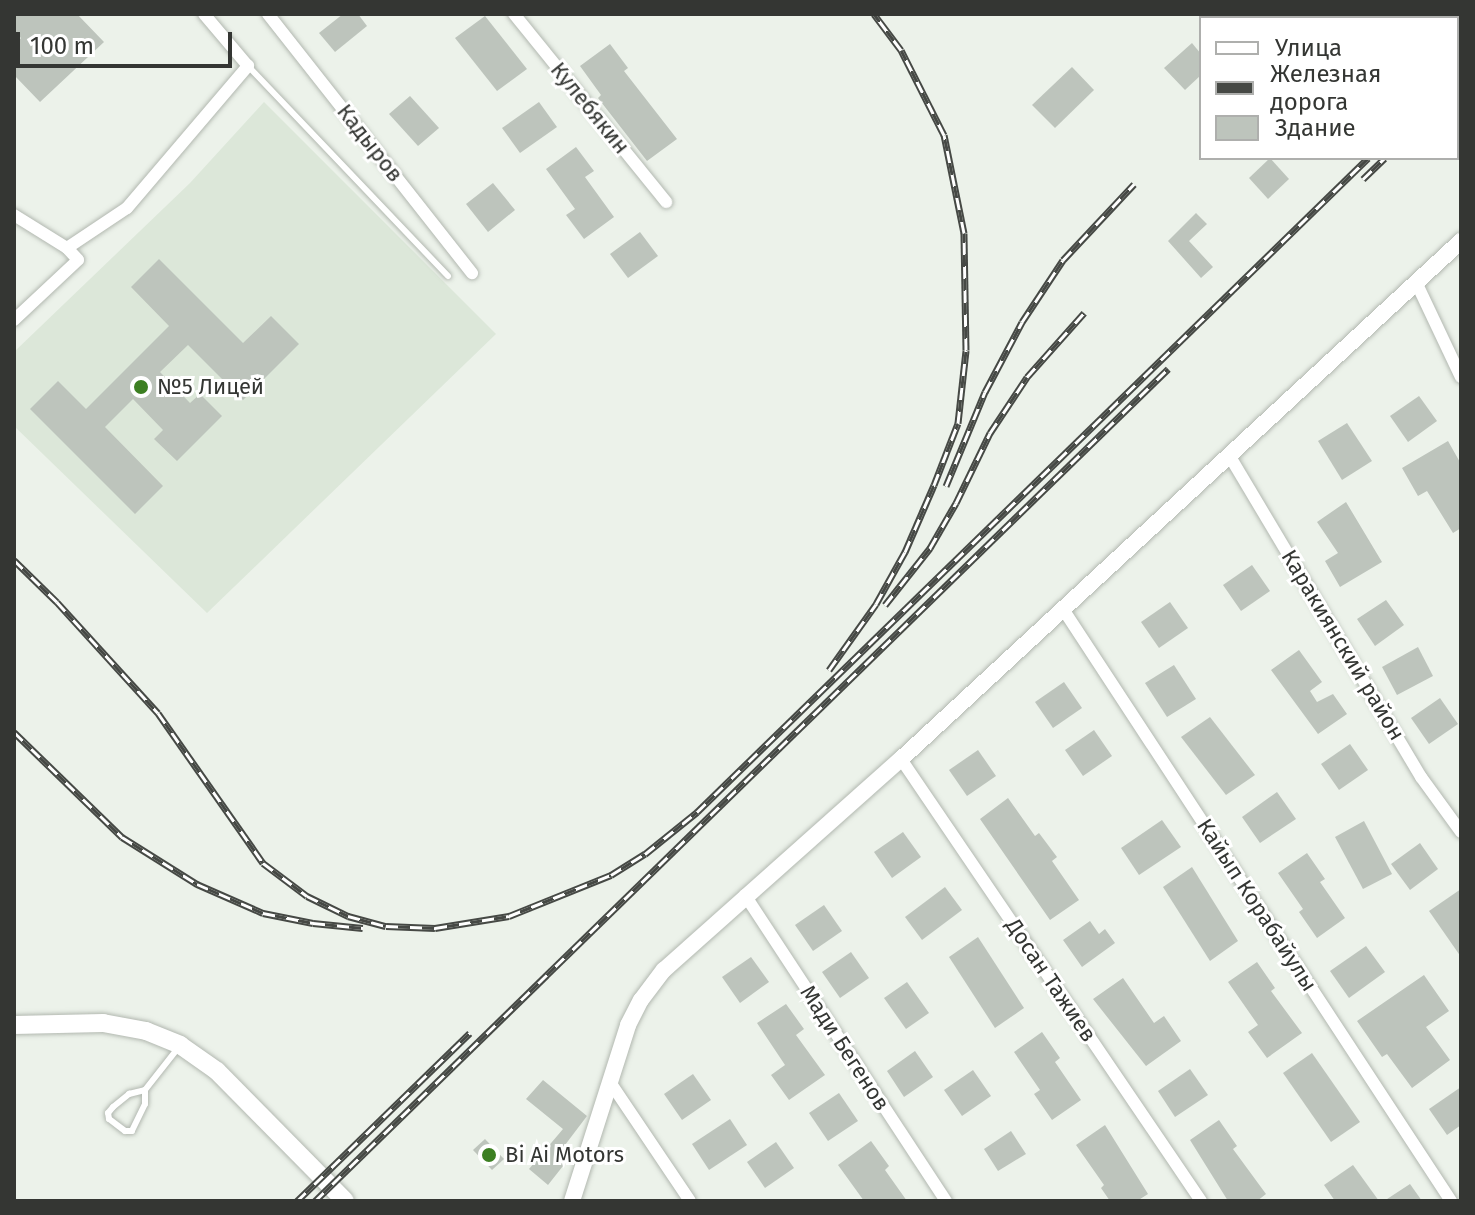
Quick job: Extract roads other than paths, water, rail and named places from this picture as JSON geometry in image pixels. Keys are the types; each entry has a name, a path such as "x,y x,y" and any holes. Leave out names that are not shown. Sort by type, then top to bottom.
{"main road":[{"path":"14,1025 103,1023 146,1031 180,1045 217,1071 345,1201"}],"street":[{"path":"67,248 127,208 248,66 204,14"},
{"name":"Кадыров","path":"268,14 472,273"},
{"name":"Кулебякин","path":"514,14 666,202"},
{"path":"14,215 67,248 78,260 14,320"},
{"path":"572,1201 610,1082 641,1000 664,970 901,759 1461,241"},
{"path":"1416,282 1461,377"},
{"name":"Каракиянский район","path":"1229,455 1421,777 1461,832"},
{"name":"Кайып Корабайулы","path":"1063,609 1451,1201"},
{"name":"Досан Тажиев","path":"901,759 1201,1201"},
{"name":"Мади Бегенов","path":"745,895 946,1201"},
{"path":"610,1082 690,1201"}],"lane":[{"path":"248,66 448,276"},
{"path":"145,1090 129,1094 108,1113 109,1119 125,1131 132,1131 145,1104 145,1090 180,1045"}],"railway":[{"path":"829,670 876,604 905,552 934,485 958,423 966,350 964,233 944,135 901,50 874,14"},
{"path":"14,560 57,602 158,713 263,863 307,896 348,916 386,926 435,928 509,916 611,875 645,854 697,812 1366,160"},
{"path":"1363,179 1383,160"},
{"path":"946,486 985,392 1022,322 1063,260 1134,184"},
{"path":"885,605 930,548 990,433 1027,377 1084,313"},
{"path":"315,1201 1168,369"},
{"path":"14,732 122,837 197,884 263,913 313,923 363,928"},
{"path":"297,1201 470,1033"}],"place":[{"name":"№5 Лицей","path":"141,387"},
{"name":"Bi Ai Motors","path":"489,1155"}]}
